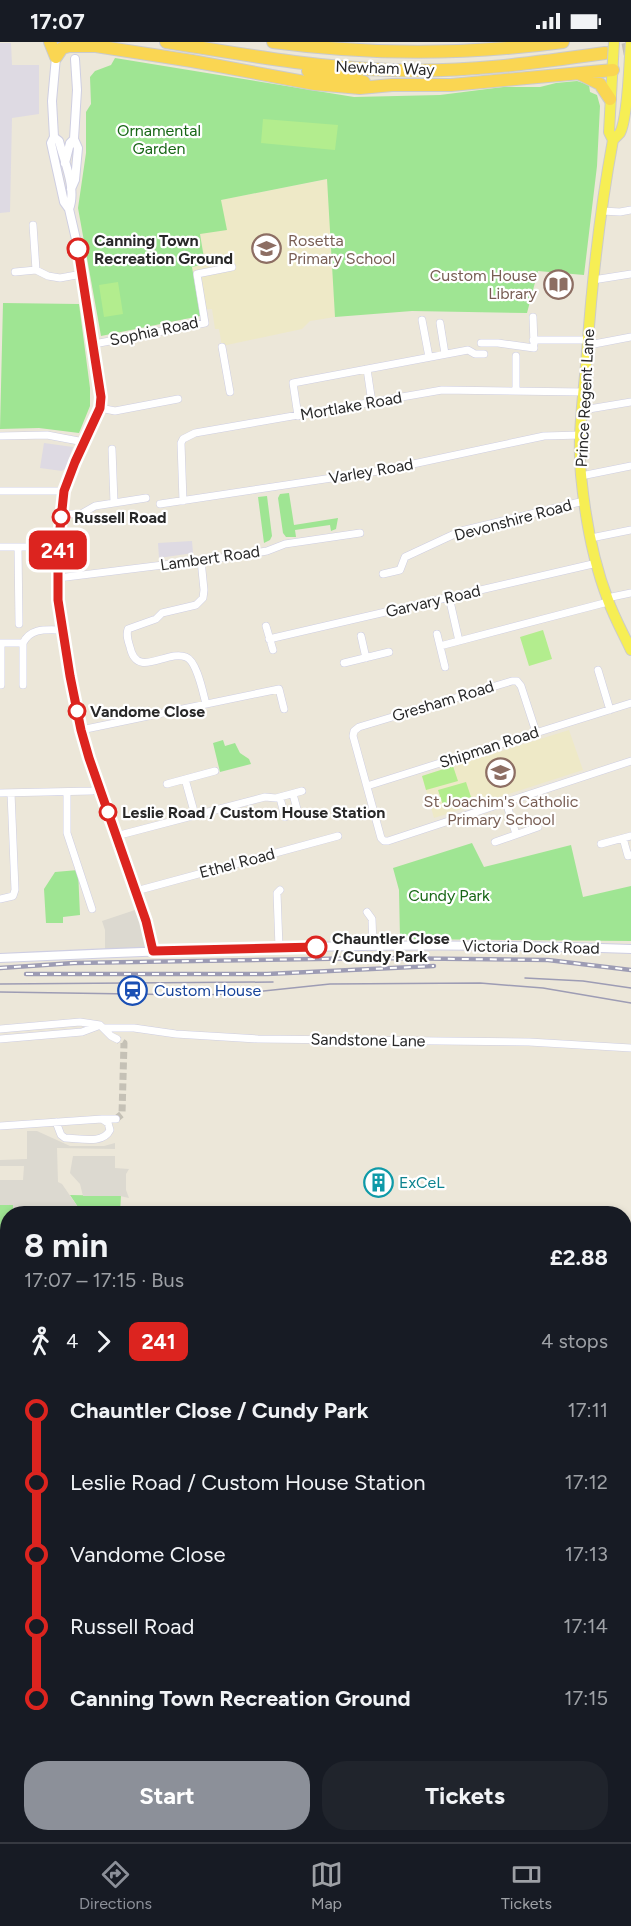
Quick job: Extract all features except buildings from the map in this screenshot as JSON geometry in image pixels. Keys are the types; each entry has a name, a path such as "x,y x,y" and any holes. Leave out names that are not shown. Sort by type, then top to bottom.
{"highway":[{"path":"50,42 56,57"},
{"name":"Newham Way","path":"166,42 274,60 354,69 434,70 610,61"},
{"name":"Newham Way","path":"273,42 345,51 394,53 473,51 563,42"},
{"path":"56,57 62,48 69,46 96,46 315,84 360,88 392,85 452,85 577,74 610,61"},
{"path":"274,60 322,74 392,85"},
{"path":"577,74 600,84 610,99"}],"main road":[{"name":"Prince Regent Lane","path":"614,42 610,61 609,132 613,140 593,280 581,435 581,476 597,563 608,600 631,650"},
{"name":"Prince Regent Lane","path":"613,140 620,134 628,90 631,42"}],"street":[{"path":"56,57 52,101 54,137 51,143 64,202 69,209 101,392 100,408 64,491 58,547 58,578 63,630 81,730 136,891 153,951"},
{"path":"59,176 70,143 74,139 77,90 75,59"},
{"path":"610,61 631,64"},
{"path":"54,137 59,141 71,189 72,202 69,209"},
{"path":"71,189 75,180 78,152 78,144 74,139"},
{"path":"602,210 620,212 631,210"},
{"path":"33,225 36,270"},
{"name":"Sophia Road","path":"94,344 205,323 197,274 232,267"},
{"path":"15,272 36,270 48,276 60,278 82,274"},
{"path":"593,280 631,274"},
{"path":"533,317 534,347"},
{"path":"422,320 429,357"},
{"path":"440,323 445,354"},
{"path":"481,343 534,347 588,342 600,344 631,337"},
{"path":"222,347 230,392"},
{"path":"298,416 293,383 468,350 475,354 484,354"},
{"path":"516,356 516,390"},
{"path":"367,369 372,403"},
{"name":"Mortlake Road","path":"183,501 181,452 183,439 195,433 442,390 584,392"},
{"path":"100,408 115,411 178,399"},
{"path":"583,410 631,402"},
{"path":"0,436 47,435 84,442"},
{"name":"Varley Road","path":"160,504 385,470 543,436 581,435"},
{"path":"112,449 114,503"},
{"path":"581,476 631,466"},
{"path":"0,491 64,491"},
{"path":"61,514 81,514 95,506 146,498"},
{"name":"Devonshire Road","path":"383,574 400,570 405,557 461,531 584,501"},
{"path":"591,538 631,530"},
{"name":"Lambert Road","path":"58,578 267,551 285,544 360,533"},
{"path":"0,547 58,547"},
{"path":"18,547 19,624"},
{"path":"201,560 204,590 203,598 196,605 162,613 156,619 128,629 126,633 132,657 142,663 179,656 187,657 193,662 206,704"},
{"name":"Garvary Road","path":"269,639 597,563"},
{"path":"440,646 631,593"},
{"path":"449,597 459,641"},
{"path":"357,619 359,627"},
{"path":"266,626 273,651"},
{"path":"23,685 23,643 26,636 36,631 63,630"},
{"path":"437,634 446,667"},
{"path":"361,636 366,658"},
{"path":"1,686 1,643 23,643"},
{"path":"344,663 389,652"},
{"path":"598,670 610,710"},
{"name":"Gresham Road","path":"367,786 353,736 354,731 359,727 517,681 521,686 536,732"},
{"path":"81,730 279,689 284,709"},
{"name":"Shipman Road","path":"367,786 631,703"},
{"path":"367,786 384,841 631,761"},
{"path":"167,784 215,771"},
{"path":"184,779 195,815"},
{"path":"0,793 92,791 99,788"},
{"path":"116,836 265,797 280,798 302,791"},
{"path":"67,792 68,832 92,909"},
{"path":"0,899 13,896 15,890 11,793"},
{"path":"293,794 298,813"},
{"path":"280,798 285,817"},
{"path":"506,802 516,834"},
{"path":"495,842 538,827"},
{"name":"Ethel Road","path":"136,891 338,836"},
{"path":"601,843 631,836"},
{"path":"623,838 627,856 631,855"},
{"path":"279,948 277,893 280,890"},
{"path":"367,912 372,919 373,946"},
{"name":"Victoria Dock Road","path":"0,958 153,951 373,946 477,945 631,949"},
{"path":"0,1029 80,1022 103,1027 117,1039"},
{"path":"0,1039 82,1032 103,1027"},
{"name":"Sandstone Lane","path":"103,1027 258,1039 529,1042 631,1048"},
{"path":"56,1122 61,1135 65,1137 100,1139 106,1137 110,1130 108,1123 102,1119"},
{"path":"0,1126 116,1119"}],"shaded area":[{"path":"0,43 11,43 12,65 39,65 39,114 12,118 10,212 0,213"},
{"name":"Rosetta Primary School","path":"328,179 335,317 310,321 302,329 222,346 219,329 215,329 212,309 200,310 192,267 205,264 200,234 220,200"},
{"path":"44,443 73,447 66,468 62,471 40,468"},
{"path":"192,541 193,553 159,558 158,543"},
{"name":"St Joachim's Catholic Primary School","path":"569,730 583,770 434,818 422,776"},
{"path":"138,909 145,929 146,946 105,950 105,930 102,921"},
{"path":"27,1131 37,1131 70,1146 104,1146 115,1143 115,1149 57,1148 58,1182 62,1184 77,1206 0,1205 0,1180 23,1180 24,1166 0,1166 0,1160 27,1159"},
{"path":"73,1156 115,1156 115,1168 129,1169 126,1174 126,1190 129,1198 83,1196 80,1184 70,1173"}],"green space":[{"name":"Canning Town Recreation Ground","path":"115,58 354,97 440,95 503,87 540,87 577,81 589,85 590,92 597,95 600,106 597,166 584,275 538,271 527,313 412,311 335,317 327,179 221,200 227,230 200,234 205,264 192,267 200,316 101,336 78,208 86,153 86,112 91,104 90,77 95,71 111,65"},
{"path":"263,119 338,125 335,150 261,143"},
{"path":"118,282 123,314 104,317 99,285"},
{"path":"3,303 79,304 90,388 90,406 79,433 39,428 0,429"},
{"path":"289,493 294,525 338,518 336,529 331,531 330,525 295,530 296,537 286,537 283,533 278,498 280,494"},
{"path":"267,496 272,536 264,543 258,497"},
{"path":"543,630 552,659 529,666 520,637"},
{"path":"223,740 225,746 235,743 240,753 249,759 251,764 220,772 213,743"},
{"path":"453,766 458,781 426,790 422,776"},
{"path":"466,782 471,797 443,805 438,790"},
{"name":"Cundy Park","path":"472,843 484,867 571,845 583,897 631,886 631,941 400,939 399,890 393,868"},
{"path":"78,870 80,915 63,917 63,923 46,923 44,889 55,872"},
{"path":"70,1195 121,1196 120,1206 77,1206"}],"tunnel":[{"path":"605,53 631,48"},
{"path":"116,1119 122,1114 124,1043 117,1039"}],"tram line":[{"path":"525,978 583,981 631,988"},
{"path":"0,984 273,982"},
{"path":"0,992 197,995 234,994 330,984 480,983 543,988 631,1003"}],"railway":[{"path":"0,968 74,963 377,958 548,960 631,970"},
{"path":"26,974 267,974 434,966"}],"bus line":[{"name":"241","path":"78,249 101,397 100,408 64,491 58,547 58,600 81,730 146,921 153,951 316,947"}],"place":[{"name":"Canning Town Recreation Ground","path":"78,249"},
{"name":"Rosetta Primary School","path":"267,249"},
{"name":"Custom House Library","path":"558,284"},
{"name":"Russell Road","path":"61,517"},
{"name":"Vandome Close","path":"77,711"},
{"name":"St Joachim's Catholic Primary School","path":"501,773"},
{"name":"Leslie Road / Custom House Station","path":"108,812"},
{"name":"Chauntler Close / Cundy Park","path":"316,947"},
{"name":"Custom House","path":"133,990"},
{"name":"ExCeL","path":"378,1182"}],"park label":[{"name":"Ornamental Garden","path":"159,139"}]}
